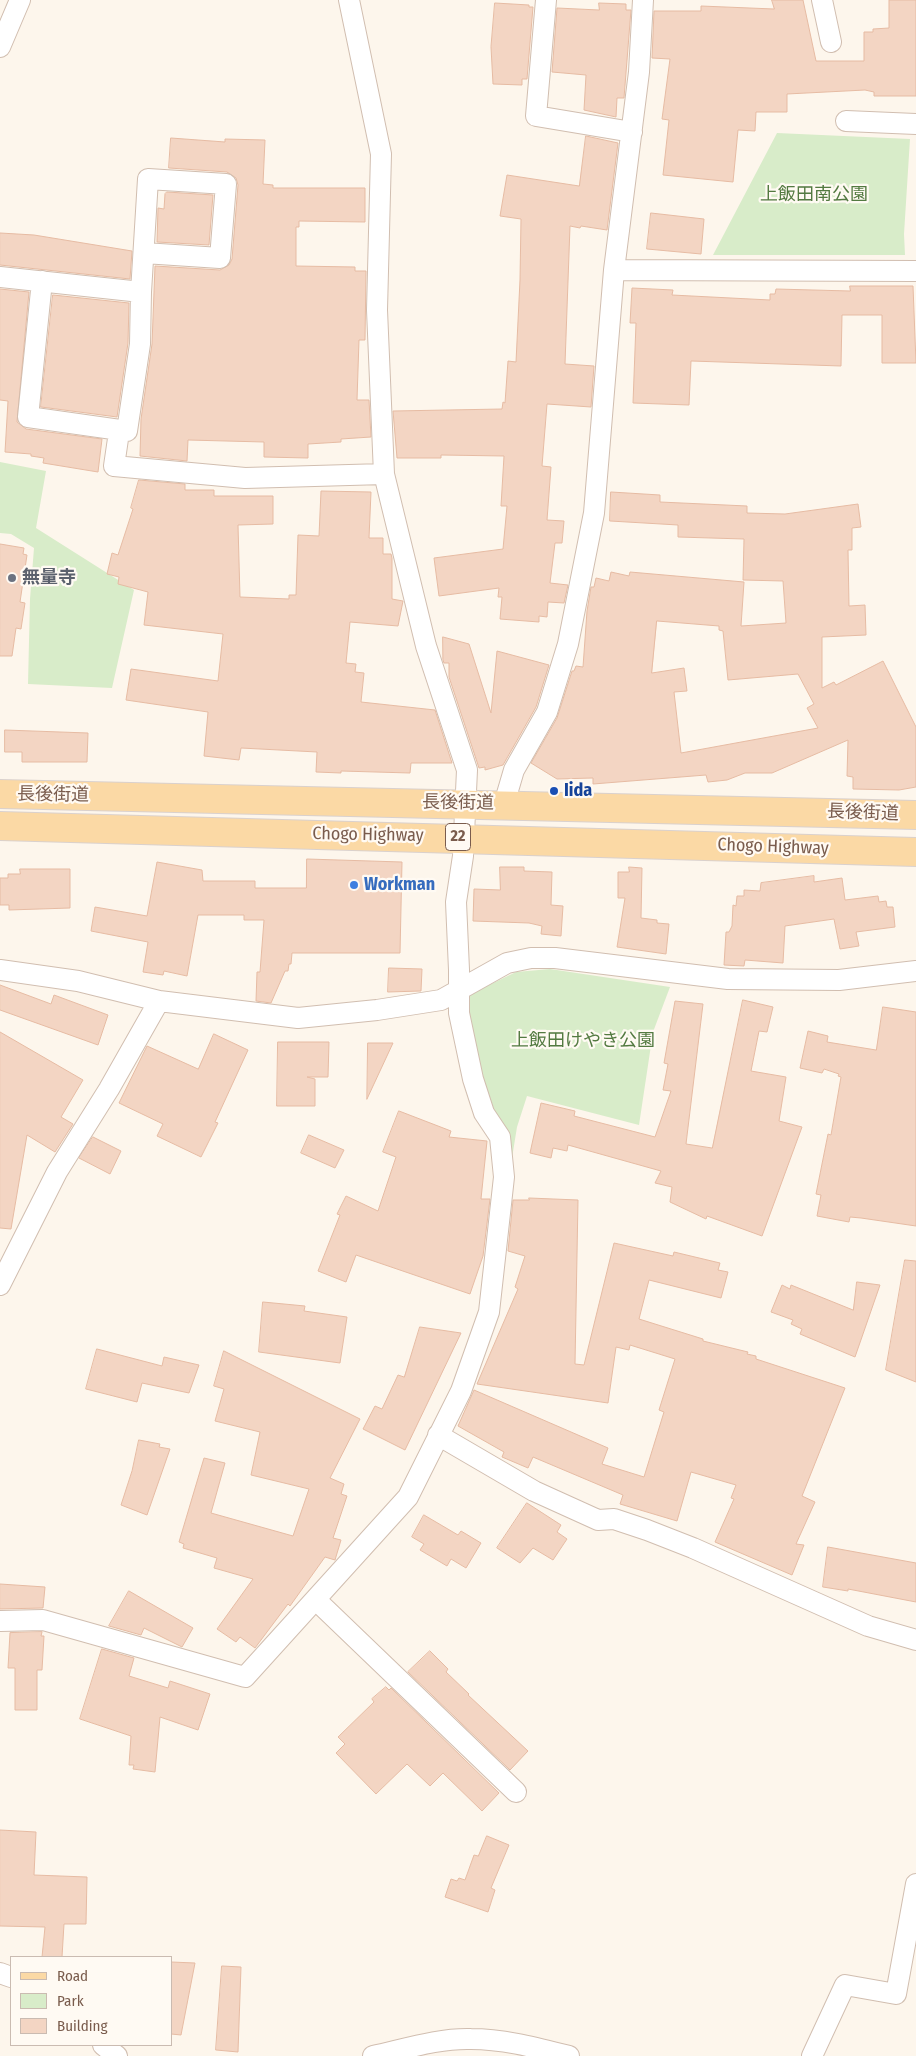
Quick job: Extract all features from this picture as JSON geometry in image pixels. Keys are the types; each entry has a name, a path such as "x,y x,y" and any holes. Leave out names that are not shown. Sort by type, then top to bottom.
{"main road":[{"name":"長後街道","path":"0,794 504,804 916,815"},
{"name":"Chogo Highway","path":"0,826 463,837 916,852"}],"street":[{"path":"0,47 20,0"},
{"path":"0,1621 43,1620 245,1677 408,1497 461,1391 489,1312 504,1177 500,1138 484,1113 473,1080 459,1013 456,902 464,856 463,837 467,804 467,770 426,646 384,474 377,310 380,154 348,0"},
{"path":"546,0 536,116 632,132"},
{"path":"504,804 514,770 548,712 568,644 594,513 614,270 639,72 644,0"},
{"path":"822,0 831,42"},
{"path":"846,121 916,124"},
{"path":"42,281 28,417 127,432 140,344 141,292 148,179 226,184 220,258 144,253"},
{"path":"614,270 916,271"},
{"path":"0,276 141,292"},
{"path":"119,432 114,466 244,478 384,474"},
{"path":"0,970 78,981 159,1001 298,1018 377,1010 442,1000 507,962 531,958 555,958 728,979 839,980 916,971"},
{"path":"0,1285 57,1172 109,1089 159,1001"},
{"path":"438,1435 534,1491 598,1520 614,1519 674,1541 868,1626 916,1640"},
{"path":"316,1600 516,1792"},
{"path":"812,2056 844,1985 896,1994 911,1943 916,1884"},
{"path":"373,2056 424,2044 470,2038 519,2044 569,2056"},
{"path":"104,2046 117,2056"}],"green space":[{"name":"上飯田南公園","path":"777,133 910,139 904,234 905,255 713,255"},
{"path":"0,462 46,471 36,528 134,590 112,688 28,684 30,599 34,548 11,534 0,533"},
{"name":"上飯田けやき公園","path":"550,969 670,987 653,1032 639,1125 527,1096 517,1127 512,1158 482,1090 462,998 516,972"}],"building":[{"path":"772,0 803,0 816,61 864,61 864,32 873,32 873,29 889,28 889,0 916,0 916,96 874,96 874,92 865,90 787,94 787,112 756,112 755,131 738,130 733,182 663,175 669,120 662,119 670,59 652,58 654,11 701,11 701,6 774,9"},
{"path":"495,3 529,5 529,7 533,7 527,79 522,79 522,85 493,84 491,47"},
{"path":"599,3 626,4 626,10 631,10 624,98 617,98 616,117 584,110 586,75 552,72 557,8 599,10"},
{"path":"586,136 618,143 607,230 570,226 565,364 594,366 591,407 547,404 542,466 551,467 547,520 564,521 562,543 555,543 550,583 568,585 564,603 548,602 547,617 539,616 539,622 500,619 502,597 498,597 499,588 439,596 434,558 503,549 507,506 501,506 504,456 441,455 441,458 397,458 393,411 502,409 503,402 505,403 508,361 516,362 520,280 521,219 500,216 507,175 579,186"},
{"path":"171,138 225,142 225,139 265,140 263,184 273,185 273,188 365,188 365,222 299,221 299,227 296,227 296,266 355,267 355,271 366,271 365,340 359,340 357,400 369,400 371,437 341,439 341,442 308,444 308,458 264,457 264,442 188,440 187,461 140,456 141,419 152,344 155,266 220,270 229,265 232,259 238,185 236,178 227,172 169,168"},
{"path":"167,192 213,195 209,245 157,242 158,208 164,209 165,194"},
{"path":"651,213 704,219 701,254 647,249"},
{"path":"0,233 34,235 132,251 130,279 0,265"},
{"path":"850,286 913,286 916,363 882,363 882,315 842,315 841,366 691,361 689,405 633,403 636,323 630,323 632,288 673,290 672,295 770,300 770,294 775,294 776,289 850,291"},
{"path":"0,289 29,292 17,422 26,429 102,439 98,472 43,463 44,458 31,456 31,454 5,452 8,401 0,400"},
{"path":"53,295 129,303 128,343 117,417 41,407"},
{"path":"139,480 185,484 185,490 214,490 214,496 273,496 273,524 238,525 240,597 289,599 289,595 296,595 298,535 319,536 321,491 371,492 369,538 383,538 383,554 391,554 392,558 392,599 403,601 398,626 350,622 346,663 356,664 355,672 364,673 361,702 435,710 452,763 411,763 410,773 341,771 341,773 316,772 317,752 241,748 239,760 204,756 208,712 126,700 131,669 218,681 223,634 144,625 148,592 118,584 119,577 107,574 112,553 118,555 133,509 131,508"},
{"path":"611,492 660,495 660,502 747,506 747,513 785,514 858,504 861,527 852,528 852,550 848,550 849,606 865,605 866,635 822,637 822,688 834,682 836,685 883,661 916,727 916,787 899,790 853,789 853,777 847,776 848,740 772,773 745,773 727,780 708,782 706,775 593,784 593,778 557,779 531,763 557,718 572,671 574,671 576,666 583,667 587,611 591,587 594,587 596,578 609,581 611,572 629,576 630,572 744,582 741,626 786,623 783,581 743,580 744,539 678,537 678,525 610,521","holes":["657,621 719,626 719,630 723,631 728,680 798,674 814,704 807,708 818,728 681,753 674,692 687,691 684,668 652,673"]},
{"name":"無量寺","path":"0,544 24,548 23,554 27,555 20,602 25,603 21,629 16,628 12,656 0,656"},
{"path":"443,637 469,644 491,713 497,651 549,665 536,707 503,765 485,770 485,767 479,768 449,677 449,663 444,663 443,660"},
{"path":"5,730 88,733 87,762 22,762 22,752 5,752"},
{"path":"307,859 402,862 400,953 292,953 291,964 289,964 288,971 285,971 271,1003 256,1001 257,972 260,972 264,920 244,920 244,915 198,915 187,976 164,971 163,975 143,972 148,942 91,931 95,907 147,916 157,862 202,870 203,881 255,881 255,888 306,888"},
{"path":"500,867 524,867 524,871 552,872 551,905 563,906 561,936 541,934 542,926 529,923 473,921 474,889 500,890"},
{"path":"629,867 642,868 641,918 657,920 657,923 669,924 666,954 617,947 625,898 618,898 618,872 629,872"},
{"path":"20,869 70,869 70,908 9,910 9,905 0,905 0,878 8,878 8,874 20,874"},
{"path":"814,876 814,882 842,878 845,900 878,896 879,902 886,901 887,907 893,907 895,927 856,932 859,946 840,949 834,919 785,926 783,963 745,960 744,966 724,965 726,932 729,932 732,926 733,905 736,906 737,896 744,896 744,890 760,891 761,883"},
{"path":"389,968 422,969 421,991 388,992"},
{"path":"0,985 51,1004 54,995 108,1015 98,1045 0,1010"},
{"path":"743,1000 773,1007 767,1032 759,1031 751,1071 786,1077 779,1121 802,1127 762,1236 707,1216 706,1219 670,1202 672,1187 655,1183 661,1171 568,1145 567,1151 553,1148 551,1158 530,1153 541,1103 575,1111 574,1116 655,1137 671,1091 663,1090 668,1064 664,1063 675,1001 703,1004 686,1144 712,1148"},
{"path":"883,1007 916,1012 916,1226 850,1217 849,1222 817,1216 821,1195 816,1194 828,1134 831,1135 841,1077 838,1076 839,1074 824,1069 822,1073 800,1068 808,1031 828,1036 827,1042 876,1050"},
{"path":"0,1032 83,1080 61,1117 73,1124 55,1152 27,1135 11,1229 0,1228"},
{"path":"214,1034 248,1050 215,1122 218,1123 201,1157 157,1136 163,1124 119,1103 147,1046 198,1069"},
{"path":"278,1042 329,1042 328,1077 307,1077 315,1079 315,1106 277,1106"},
{"path":"368,1043 393,1043 367,1099"},
{"path":"399,1111 451,1131 449,1137 487,1141 481,1199 490,1199 483,1256 470,1294 356,1255 346,1282 318,1271 340,1215 337,1214 346,1196 378,1211 396,1157 383,1152"},
{"path":"309,1135 344,1150 335,1168 301,1153"},
{"path":"93,1137 121,1151 110,1174 79,1158"},
{"path":"529,1198 578,1200 575,1364 584,1365 614,1243 673,1256 674,1252 720,1263 718,1270 728,1272 721,1298 649,1280 639,1319 703,1339 703,1341 748,1352 747,1354 756,1356 756,1359 845,1388 802,1496 815,1502 796,1544 804,1545 792,1575 715,1542 734,1499 731,1498 736,1485 691,1472 677,1521 620,1504 623,1495 533,1457 528,1468 502,1457 504,1452 458,1426 474,1390 608,1448 602,1464 644,1477 664,1412 659,1410 675,1359 630,1345 629,1350 616,1347 608,1403 477,1384 518,1289 515,1287 525,1256 508,1251 513,1200 529,1200"},
{"path":"905,1260 916,1261 916,1382 886,1370"},
{"path":"857,1282 880,1285 855,1357 800,1334 802,1329 791,1324 793,1320 771,1312 782,1285 790,1289 791,1285 853,1310"},
{"path":"263,1302 305,1306 304,1311 347,1317 340,1363 259,1352"},
{"path":"420,1327 461,1333 405,1450 363,1429 375,1406 382,1409 398,1375 404,1377"},
{"path":"97,1349 162,1366 164,1357 199,1365 189,1393 142,1383 137,1402 86,1389"},
{"path":"224,1351 360,1419 330,1478 344,1484 341,1494 347,1496 333,1538 341,1540 335,1560 325,1557 290,1606 288,1604 255,1648 240,1637 236,1642 217,1629 253,1579 214,1568 217,1558 183,1548 184,1544 179,1542 204,1458 225,1463 211,1513 293,1536 309,1489 251,1475 260,1432 215,1421 224,1389 214,1386"},
{"path":"139,1440 160,1444 159,1447 170,1449 147,1515 121,1505 132,1471"},
{"path":"527,1503 561,1525 557,1532 567,1539 553,1560 533,1548 520,1563 497,1548"},
{"path":"424,1515 458,1535 461,1531 481,1543 466,1568 451,1559 447,1566 420,1550 424,1544 412,1537"},
{"path":"828,1547 916,1563 916,1602 848,1589 848,1591 823,1587"},
{"path":"0,1584 45,1587 43,1608 0,1609"},
{"path":"129,1591 193,1628 182,1647 144,1628 141,1635 109,1626"},
{"path":"42,1632 41,1636 44,1636 42,1670 37,1670 37,1710 15,1710 15,1668 8,1668 10,1633"},
{"path":"102,1649 134,1658 129,1676 168,1688 170,1681 210,1694 198,1730 160,1717 155,1772 133,1769 134,1765 129,1765 131,1736 80,1719"},
{"path":"430,1651 448,1669 446,1672 468,1695 528,1751 510,1770 408,1672"},
{"path":"386,1687 389,1690 391,1688 499,1793 482,1811 443,1773 430,1786 407,1764 376,1794 336,1753 345,1744 338,1737 374,1702 372,1699"},
{"path":"0,1830 36,1832 34,1875 87,1877 86,1924 64,1924 62,1956 42,1956 45,1927 0,1926"},
{"path":"487,1836 509,1845 491,1888 495,1890 488,1912 445,1897 451,1879 457,1881 459,1878 465,1880 474,1855 478,1856"},
{"path":"172,1962 195,1963 181,2035 172,2034"},
{"path":"222,1966 241,1967 238,2052 216,2050"}],"place":[{"name":"無量寺","path":"12,578"},
{"name":"Iida","path":"554,791"},
{"name":"Workman","path":"354,885"}]}
